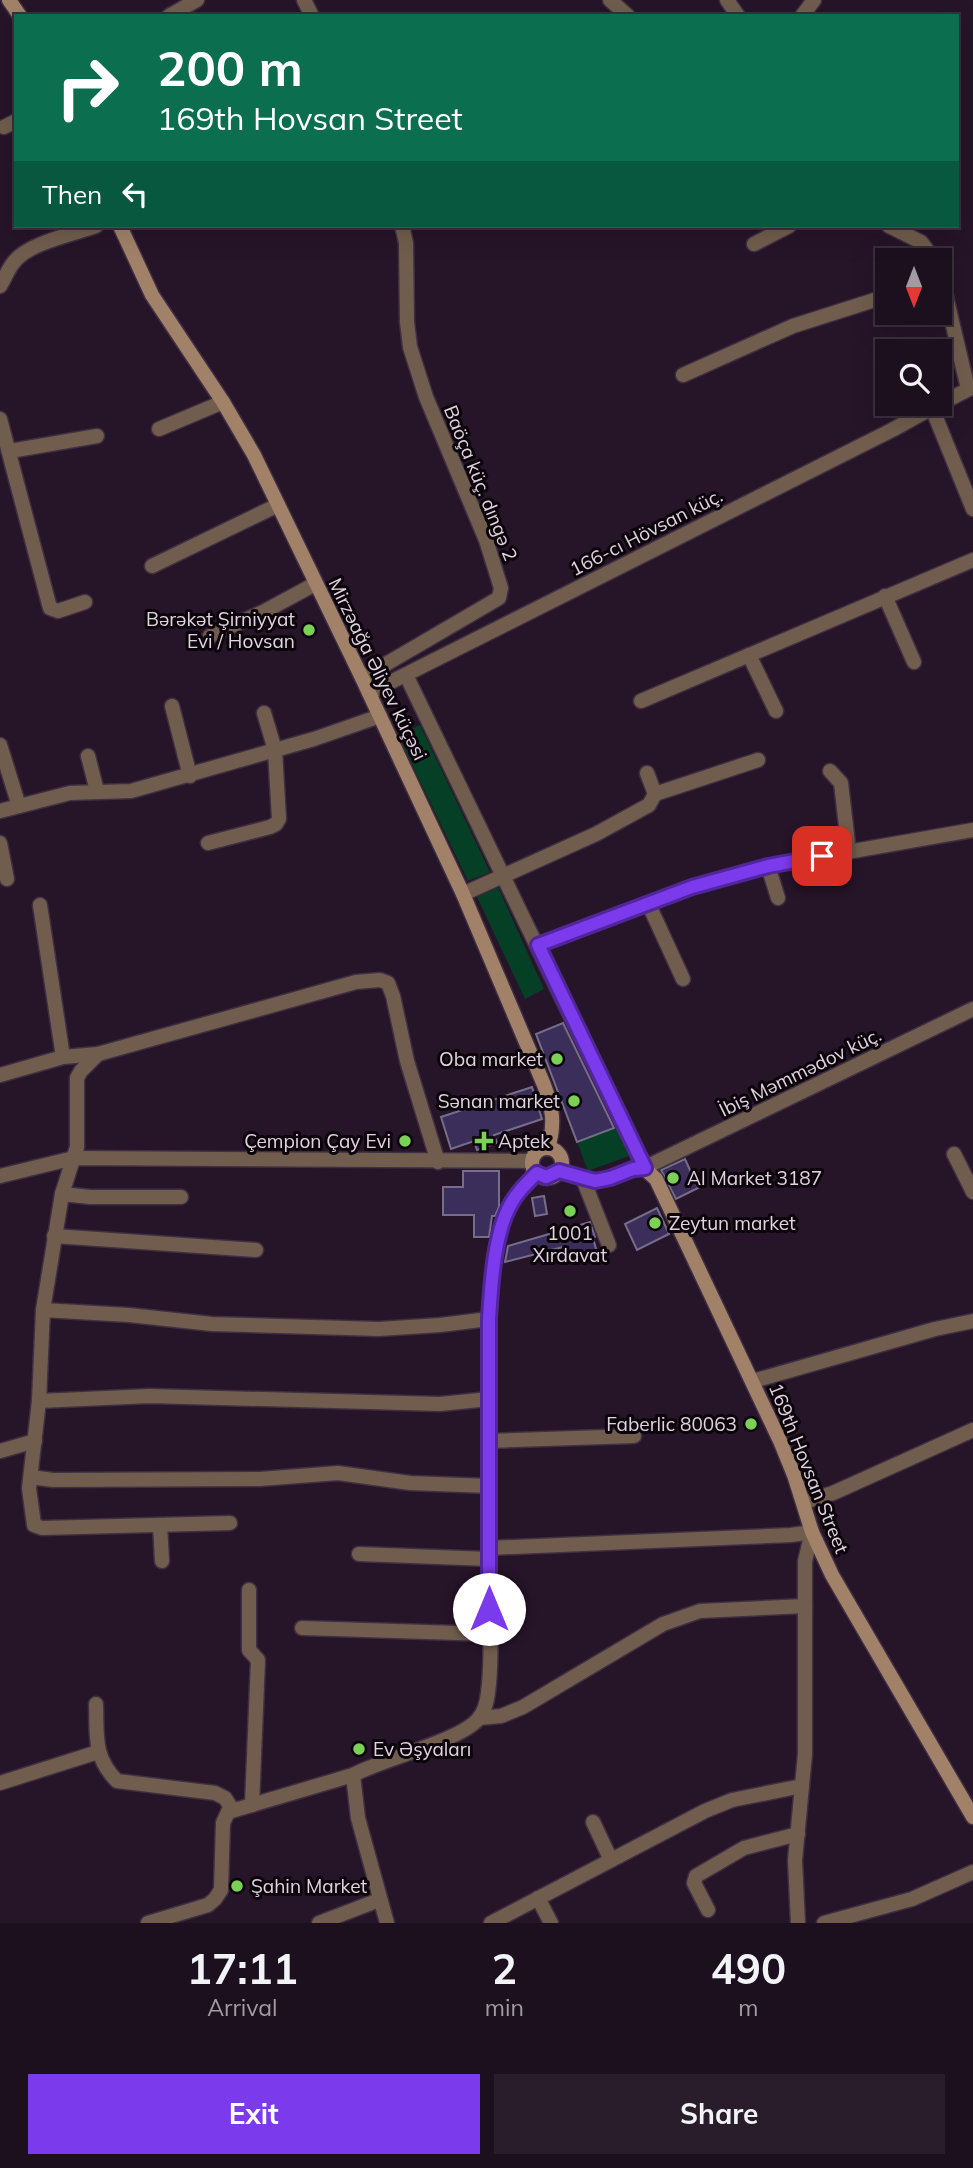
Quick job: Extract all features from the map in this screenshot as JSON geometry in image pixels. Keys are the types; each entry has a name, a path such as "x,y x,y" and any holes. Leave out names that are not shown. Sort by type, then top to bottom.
{"street":[{"path":"172,14 197,0"},
{"path":"610,0 626,14"},
{"path":"0,286 20,255 90,228"},
{"name":"Mirzəağa Əliyev küçəsi","path":"121,228 152,295 223,402 254,455 463,894 551,1102 554,1125 548,1148"},
{"name":"Baöça küç. dıngə 2","path":"362,678 499,598 501,588 486,540 426,397 410,348 406,243 402,228"},
{"path":"754,244 785,228"},
{"path":"893,228 921,242 925,248"},
{"path":"683,375 793,326 875,300"},
{"path":"952,316 971,388"},
{"name":"166-cı Hövsan küç.","path":"952,398 971,388"},
{"path":"159,429 223,402"},
{"name":"166-cı Hövsan küç.","path":"369,693 917,416"},
{"path":"941,416 973,509"},
{"path":"0,422 50,608 58,611 85,602"},
{"path":"10,452 97,436"},
{"path":"152,566 278,505"},
{"path":"641,701 973,560"},
{"path":"210,636 315,584"},
{"path":"885,596 914,662"},
{"path":"749,655 776,711"},
{"path":"0,1176 74,1158 438,1162 535,1167 546,1177 559,1171 583,1179 603,1180 633,1169 645,1168 406,675"},
{"path":"172,706 190,776"},
{"path":"208,843 276,824 279,818 275,750 264,713"},
{"path":"0,811 70,793 131,792 380,716"},
{"path":"0,745 19,806"},
{"path":"88,756 97,792"},
{"path":"463,894 628,817 649,805 655,794 758,760"},
{"path":"830,771 841,783 849,852"},
{"path":"647,773 655,794"},
{"path":"538,945 692,887 768,866 973,830"},
{"path":"0,843 7,879"},
{"path":"768,866 778,898"},
{"path":"648,903 683,979"},
{"path":"40,905 62,1057"},
{"path":"0,1075 62,1057 98,1054 356,982 380,981 388,983 393,996 407,1061 438,1162"},
{"name":"İbiş Məmmədov küç.","path":"645,1168 973,1009"},
{"path":"98,1054 77,1078 75,1092 78,1135 74,1158 62,1194 43,1310 39,1401 29,1501 34,1525 42,1528 230,1524"},
{"path":"148,1923 208,1905 215,1899 221,1890 223,1822 225,1814 232,1809 353,1775 452,1736 479,1718 488,1695 489,1319 493,1272 505,1217 535,1167 536,1152 548,1148 556,1152 561,1159 559,1171"},
{"path":"954,1154 973,1192"},
{"name":"169th Hovsan Street","path":"645,1168 656,1179 753,1381 781,1443 804,1502 812,1532 832,1575 973,1817"},
{"path":"583,1179 609,1245"},
{"path":"62,1194 90,1197 181,1197"},
{"path":"54,1236 256,1250"},
{"path":"43,1310 129,1315 212,1324 379,1329 489,1319"},
{"path":"753,1381 973,1321"},
{"path":"39,1401 150,1396 440,1404 489,1399"},
{"path":"804,1502 833,1493 973,1430"},
{"path":"489,1441 634,1436"},
{"path":"0,1451 36,1441"},
{"path":"31,1477 53,1480 247,1479 338,1473 410,1483 489,1486"},
{"path":"160,1525 162,1561"},
{"path":"359,1554 489,1554 812,1532 805,1561 805,1754 795,1860 798,1923"},
{"path":"249,1590 249,1650 258,1660 252,1805"},
{"path":"479,1718 500,1716 523,1707 663,1624 700,1611 805,1606"},
{"path":"302,1628 489,1634"},
{"path":"96,1704 98,1752 106,1770 117,1781 215,1793 225,1798 232,1809"},
{"path":"0,1783 98,1752"},
{"path":"353,1775 358,1818 387,1923"},
{"path":"491,1923 705,1811 732,1800 802,1786"},
{"path":"593,1822 611,1860"},
{"path":"708,1909 694,1883 696,1876 744,1848 798,1834"},
{"path":"824,1923 912,1899 973,1872"},
{"path":"538,1898 551,1923"},
{"path":"319,1923 379,1900"}],"green space":[{"path":"420,725 490,872 468,881 398,735"},
{"path":"498,887 544,989 525,999 477,897"},
{"path":"616,1127 629,1156 588,1171 577,1142"}],"building":[{"path":"563,1023 614,1128 577,1142 536,1034"},
{"path":"532,1087 542,1119 494,1135 497,1143 477,1150 474,1141 451,1149 441,1117"},
{"path":"685,1159 698,1188 676,1199 661,1170"},
{"path":"463,1171 499,1171 499,1207 495,1216 492,1216 489,1237 474,1237 474,1215 443,1215 443,1187 463,1187"},
{"path":"544,1196 547,1214 535,1216 532,1198"},
{"path":"657,1208 669,1234 637,1250 625,1224"},
{"path":"590,1222 598,1256 573,1264 567,1246 505,1262 508,1246"}],"place":[{"name":"Bərəkət Şirniyyat Evi / Hovsan","path":"309,630"},
{"name":"Oba market","path":"557,1059"},
{"name":"Sənan market","path":"574,1101"},
{"name":"Çempion Çay Evi","path":"405,1141"},
{"name":"Aptek","path":"484,1141"},
{"name":"Al Market 3187","path":"673,1178"},
{"name":"1001 Xırdavat","path":"570,1211"},
{"name":"Zeytun market","path":"655,1223"},
{"name":"Faberlic 80063","path":"751,1424"},
{"name":"Ev Əşyaları","path":"359,1749"},
{"name":"Şahin Market","path":"237,1886"}],"route":[{"path":"489,1609 489,1319 493,1272 505,1217 511,1203 537,1173 551,1177 559,1171 595,1181 645,1168 538,945 692,887 768,866 822,856"}]}
